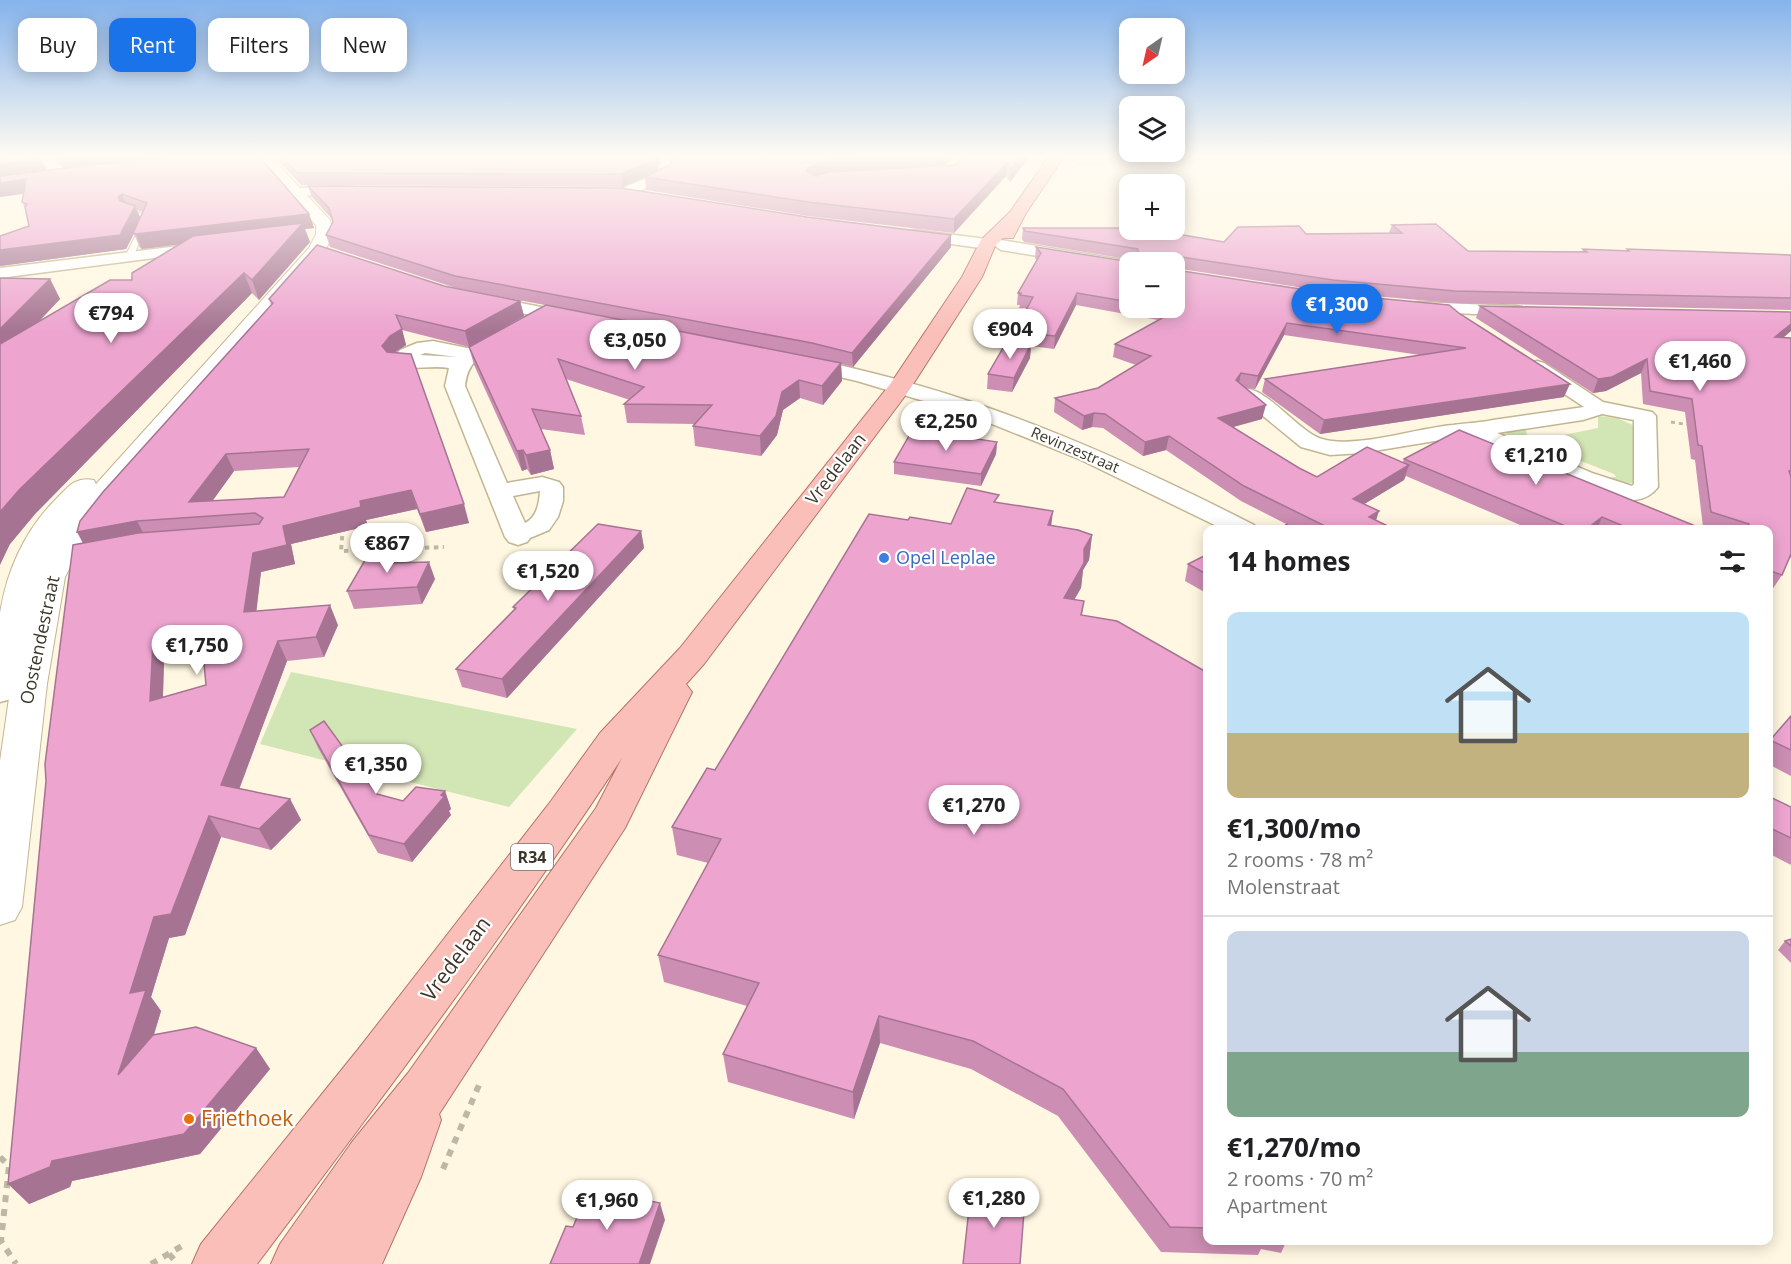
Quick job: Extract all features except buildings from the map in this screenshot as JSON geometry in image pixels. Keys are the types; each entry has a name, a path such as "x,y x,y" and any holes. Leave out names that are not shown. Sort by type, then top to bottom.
{"main road":[{"name":"Vredelaan","path":"221,1264 378,1063 565,812 613,742 692,656 900,387 994,244 1017,214"},
{"name":"Vredelaan","path":"300,1264 371,1161 426,1090 611,817 692,656"},
{"name":"R34","path":"352,1264 394,1177 426,1090"}],"street":[{"path":"316,214 324,224 321,244"},
{"path":"902,233 994,244 1119,264"},
{"name":"Oostendestraat","path":"10,684 50,578 62,562 83,515 321,244"},
{"name":"Oostendestraat","path":"0,907 10,684 33,549 56,516 197,368 321,244"},
{"path":"0,273 224,246"},
{"path":"466,297 590,322"},
{"path":"1404,306 1451,310 1530,311"},
{"path":"1451,310 1478,330"},
{"path":"499,492 542,484 551,487 553,495 541,524 532,530 517,534 499,492 455,386 455,372 465,359 547,313"},
{"path":"1487,430 1486,436 1605,486 1633,493 1646,488 1645,416 1597,407 1523,358"},
{"name":"Revinzestraat","path":"788,360 943,398 1093,456 1235,525"},
{"path":"1245,393 1310,442 1330,448 1362,447 1454,431 1487,430 1493,426 1583,414 1594,411 1597,407"}],"lane":[{"path":"129,257 148,217 138,214"}],"path":[{"path":"1645,416 1692,426"},
{"path":"344,517 341,550 444,546"},
{"path":"0,1157 9,1166 1,1241 16,1264"},
{"path":"151,1264 169,1254 178,1264"}],"green space":[{"path":"1598,416 1617,418 1635,426 1637,478 1633,483 1623,484 1599,478 1616,477 1614,474 1543,446 1513,445 1505,440 1504,435 1508,432 1526,428 1527,437 1539,440 1598,428"},
{"path":"291,672 577,729 509,807 260,744"}],"place":[{"name":"Opel Leplae","path":"884,558"},
{"name":"Friethoek","path":"189,1119"}]}
